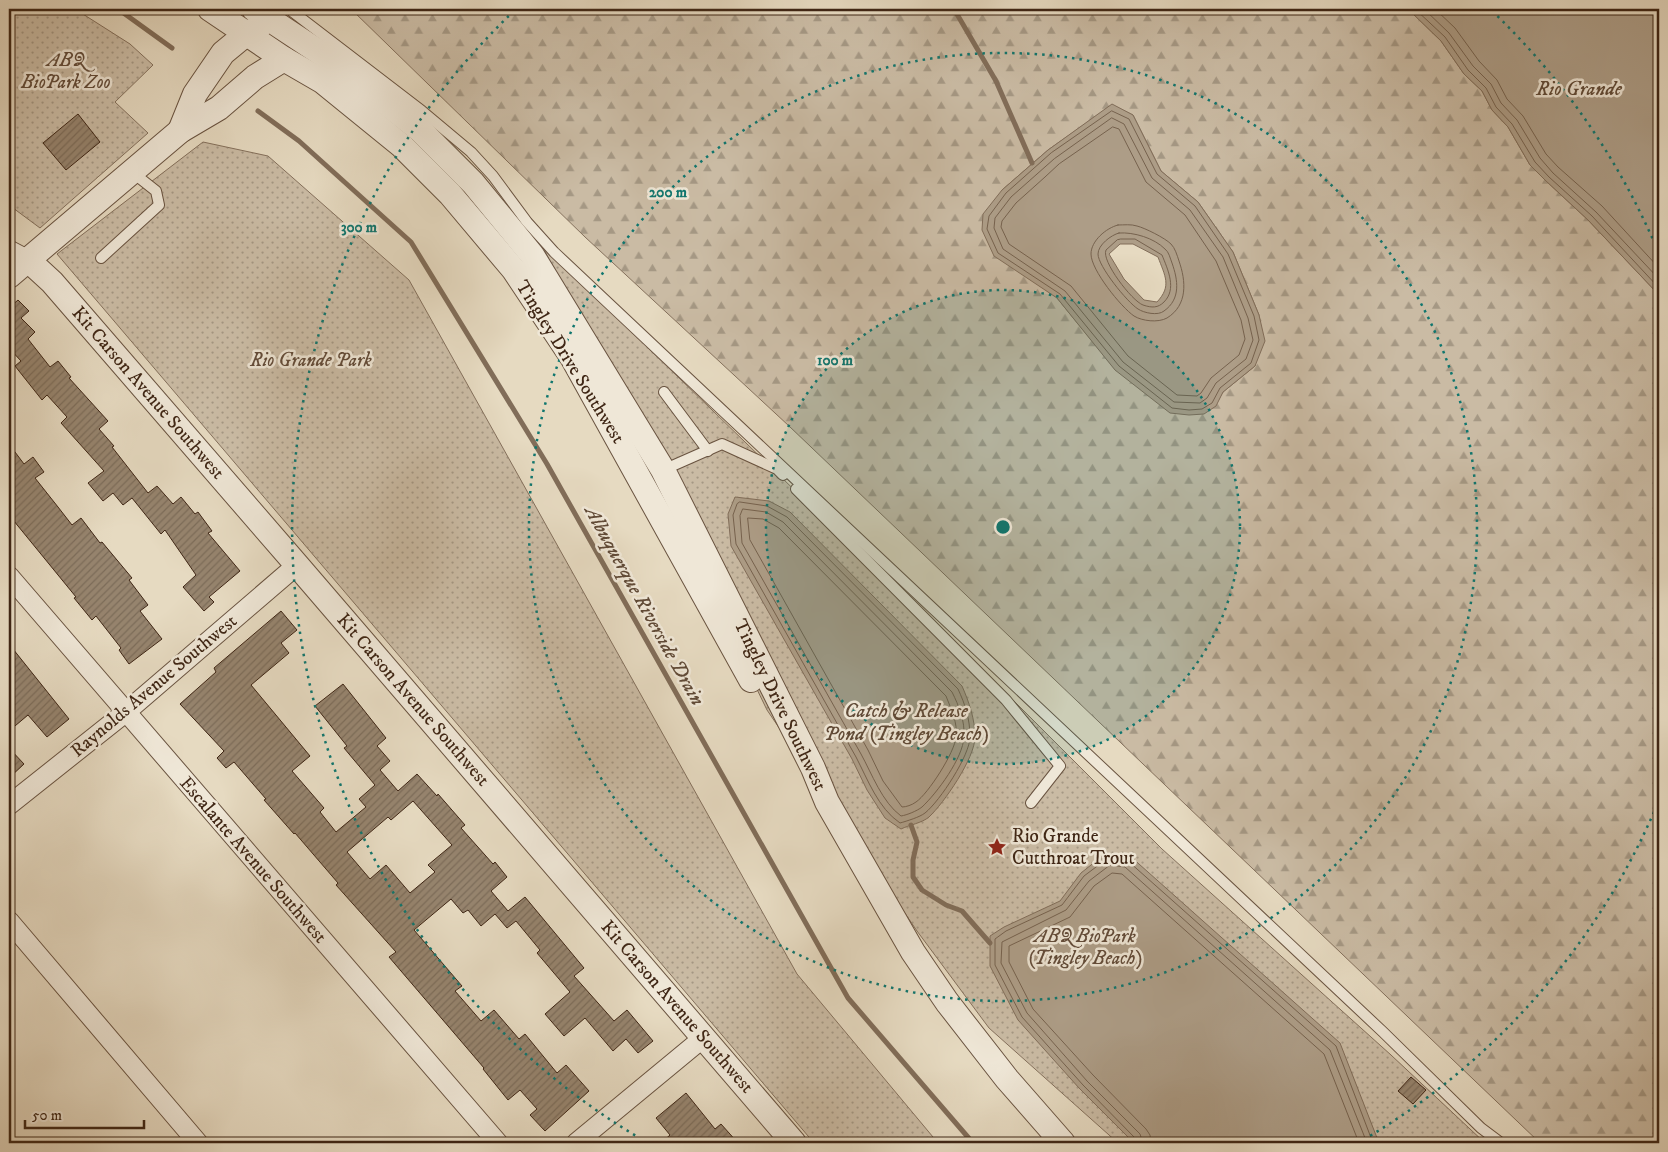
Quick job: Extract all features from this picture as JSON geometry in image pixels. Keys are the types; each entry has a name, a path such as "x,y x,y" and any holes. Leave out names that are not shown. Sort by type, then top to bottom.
{"street":[{"name":"Tingley Drive Southwest","path":"210,9 284,59 322,81 402,146 450,194 514,270 653,476"},
{"name":"Tingley Drive Southwest","path":"272,12 420,130 473,184 532,255 813,768 827,802 913,952 948,1002 1007,1079 1064,1143"},
{"path":"180,131 195,94 222,53 272,12"},
{"path":"9,276 18,255 132,172 180,131 219,108 254,77 284,59"},
{"name":"Kit Carson Avenue Southwest","path":"18,255 52,282 794,1143"},
{"name":"Raynolds Avenue Southwest","path":"9,805 126,712 297,565"},
{"name":"Escalante Avenue Southwest","path":"9,576 498,1143"},
{"path":"9,921 198,1143"},
{"path":"576,1143 703,1038"}],"lane":[{"path":"272,12 422,110 471,152 493,176 527,222 554,252 1370,1019 1481,1128 1501,1143"},
{"path":"101,258 159,205 156,191 132,172"},
{"path":"664,392 708,451"},
{"path":"653,476 722,444 776,469 1006,700 1060,766 1031,803"}],"green space":[{"name":"ABQ BioPark Zoo","path":"9,9 75,9 130,44 153,65 115,102 148,133 40,228 9,205"},
{"path":"351,9 1408,9 1441,41 1464,74 1482,91 1492,110 1508,127 1530,165 1588,220 1659,295 1659,1143 1540,1143 789,426 585,237","holes":["1112,105 1133,115 1161,171 1198,202 1233,252 1259,315 1255,366 1223,392 1215,406 1115,369 1057,298 1002,190 1048,150"]},
{"name":"Rio Grande Park","path":"203,142 268,156 409,280 797,974 938,1143 814,1143 57,254"},
{"name":"ABQ BioPark (Tingley Beach)","path":"542,245 881,574 933,620 1162,849 1391,1055 1485,1143 1118,1143 989,1028 917,931 767,710"}],"water":[{"name":"Rio Grande","path":"1408,9 1658,9 1659,295 1588,220 1530,165 1508,127 1492,110 1482,91 1464,74 1441,41"},
{"path":"1112,104 1133,115 1161,171 1198,202 1233,252 1259,315 1265,341 1255,366 1223,392 1216,406 1204,414 1170,413 1115,370 1057,298 994,256 982,230 983,214 1002,190 1048,150","holes":["1120,244 1133,244 1158,257 1165,275 1166,286 1157,302 1144,300 1124,279 1109,254"]},
{"name":"Catch & Release Pond (Tingley Beach)","path":"735,497 769,501 790,512 962,686 973,717 975,730 974,746 958,780 943,802 926,819 901,829 885,818 867,790 852,759 731,546 728,514"},
{"path":"1106,853 1130,856 1340,1043 1379,1143 1134,1143 1079,1088 1018,1020 990,966 990,936 1004,927 1060,901 1081,873"}],"building":[{"path":"78,114 100,142 66,170 43,143"},
{"path":"18,300 29,311 21,318 35,332 28,339 50,367 58,361 71,377 69,378 108,421 99,429 114,446 112,447 148,493 157,486 173,504 181,497 195,514 198,512 212,531 208,533 240,571 209,597 214,602 204,611 183,587 196,575 165,530 161,534 132,498 123,505 113,493 103,501 88,483 104,471 61,423 67,417 47,395 42,400 15,366 21,361 9,348 9,305 10,307"},
{"path":"9,444 24,464 33,457 44,472 35,478 72,525 81,518 100,543 102,542 132,578 129,580 148,605 140,611 162,639 129,664 119,650 121,648 96,616 92,620 74,598 76,597 9,515"},
{"path":"281,611 297,630 281,643 289,653 251,685 310,756 292,771 324,808 320,812 336,832 366,807 359,799 375,785 344,748 347,746 315,706 343,684 386,738 377,746 390,761 380,770 398,791 417,774 437,796 438,794 465,825 461,828 493,864 495,862 507,877 491,891 508,911 525,897 584,968 574,976 614,1021 627,1010 653,1041 638,1053 626,1039 613,1051 585,1018 564,1036 545,1014 570,992 537,953 540,950 516,921 507,928 495,914 481,926 468,910 463,913 451,899 414,930 462,986 455,991 481,1021 494,1010 519,1039 525,1034 557,1073 566,1065 589,1091 545,1131 530,1115 537,1109 520,1090 508,1100 484,1068 389,957 396,952 336,885 338,883 264,800 266,799 234,762 226,768 217,758 224,751 180,704 216,672 214,668","holes":["413,801 452,845 428,865 435,872 410,893 386,865 370,879 347,852 388,817 391,820"]},
{"path":"9,644 69,719 47,737 28,715 9,731"},
{"path":"9,748 24,764 9,778"},
{"path":"1411,1077 1426,1090 1413,1104 1398,1091"},
{"path":"686,1093 715,1129 721,1124 738,1143 661,1143 670,1135 656,1118"}],"waterway":[{"name":"Albuquerque Riverside Drain","path":"118,9 172,48"},
{"path":"954,9 996,81 1032,163"},
{"name":"Albuquerque Riverside Drain","path":"258,111 299,141 411,242 547,464 848,998 973,1143"},
{"path":"911,825 917,842 913,860 913,877 922,890 946,905 962,911 990,943"}],"place":[{"name":"Rio Grande Cutthroat Trout","path":"997,847"}]}
